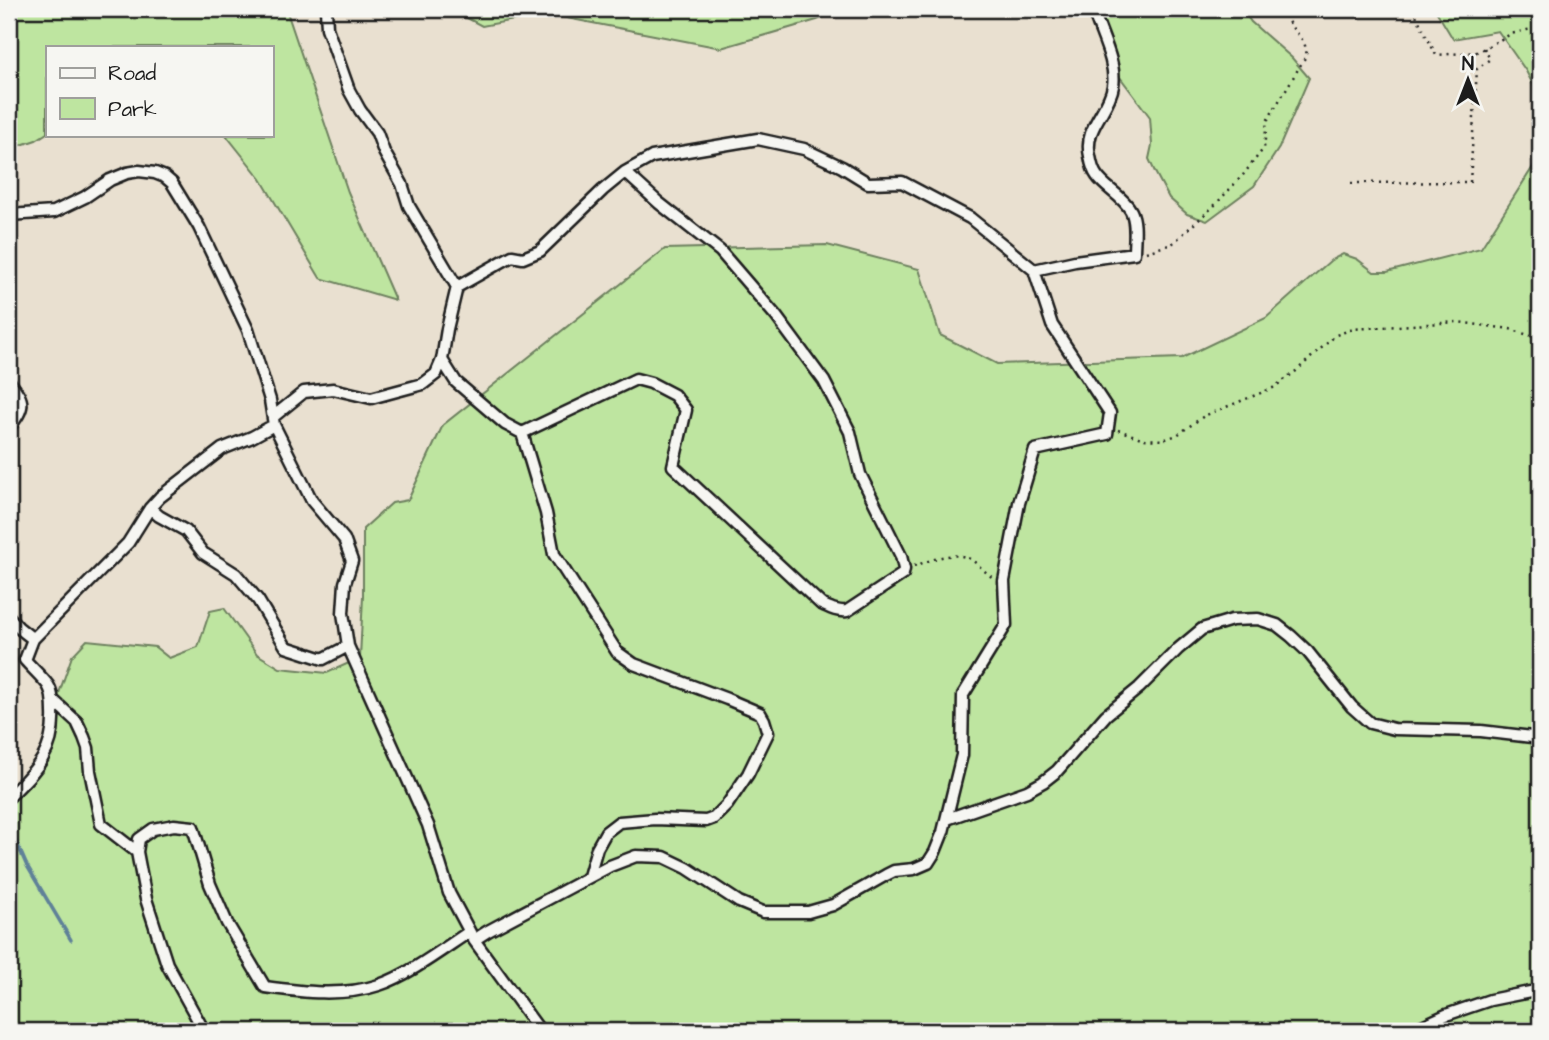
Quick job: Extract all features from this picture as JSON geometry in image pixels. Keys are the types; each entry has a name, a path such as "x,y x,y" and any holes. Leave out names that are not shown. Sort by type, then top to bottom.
{"street":[{"path":"9,797 34,771 46,753 52,735 53,700 49,687 25,660 33,639 128,543 160,497 222,449 252,437 304,393 333,389 371,398 423,384 436,374 442,359 457,287 409,206 402,184 377,133 349,90 327,28 326,9"},
{"path":"1034,270 1134,253 1135,223 1131,211 1096,175 1089,154 1091,131 1114,85 1113,69 1093,9"},
{"path":"204,1031 167,964 146,899 138,852 139,839 153,829 174,825 193,827 210,884 227,923 265,987 300,991 354,991 381,984 472,936 488,931 589,876 636,856 664,857 687,868 739,902 763,912 808,912 833,905 886,875 928,863 947,819 962,755 963,695 1006,625 1004,581 1019,503 1035,450 1107,434 1110,413 1052,325 1034,270 970,218 902,182 868,183 804,149 758,139 652,157 625,172 603,190 540,251 523,258 512,256 457,287"},
{"path":"522,433 636,379 650,383 674,395 686,410 673,466 821,604 839,612 847,611 903,574 901,556 860,474 850,432 824,381 776,316 720,251 625,172"},
{"path":"9,215 54,212 127,173 155,173 172,183 200,227 248,330 274,421 312,501 344,538 352,561 345,583 343,613 348,646 428,825 449,892 472,936 540,1031"},
{"path":"442,359 456,382 505,424 522,433 546,513 554,554 617,652 634,664 760,713 768,733 748,774 715,818 706,821 655,819 619,822 606,832 597,848 589,876"},
{"path":"9,381 20,395 22,408 9,428"},
{"path":"150,508 186,531 203,553 236,574 258,600 286,648 323,659 348,646"},
{"path":"9,617 33,639"},
{"path":"947,819 1027,791 1043,782 1057,771 1106,715 1139,688 1178,649 1202,629 1232,620 1258,619 1284,630 1308,652 1352,707 1370,723 1394,729 1480,731 1540,740"},
{"path":"53,700 77,722 84,737 101,824 138,852"},
{"path":"1411,1031 1446,1015 1490,1000 1540,990"}],"path":[{"path":"1134,253 1172,244 1214,206 1264,148 1267,121 1306,56 1307,49 1303,40 1288,24 1286,9"},
{"path":"1413,9 1436,55 1477,52 1511,34 1540,28"},
{"path":"1351,183 1470,182 1477,69 1490,59 1484,48"},
{"path":"1108,427 1144,439 1163,440 1177,435 1204,416 1273,388 1336,335 1353,329 1457,322 1510,329 1540,339"},
{"path":"904,569 958,555 972,560 998,581 1004,581"}],"green space":[{"path":"9,9 286,9 348,192 395,300 320,278 261,179 227,136 273,136 273,46 46,46 46,134 9,149"},
{"path":"450,9 842,9 817,20 721,48 546,14 482,26"},
{"path":"1097,9 1242,9 1251,22 1292,58 1309,78 1279,148 1254,186 1207,221 1187,214 1169,198 1155,172 1149,159 1152,145 1150,117 1120,77"},
{"path":"1435,9 1540,9 1540,98 1526,71 1498,31 1453,39"},
{"path":"1540,156 1540,1031 9,1031 9,803 43,767 59,732 57,699 72,656 87,640 155,647 169,658 198,647 210,611 224,608 257,654 280,668 327,673 360,658 363,529 392,503 408,500 443,425 665,249 827,245 919,269 940,335 997,364 1182,358 1266,318 1331,260 1343,254 1357,259 1374,272 1387,272 1481,248"}],"waterway":[{"path":"9,825 26,864 71,940"}]}
